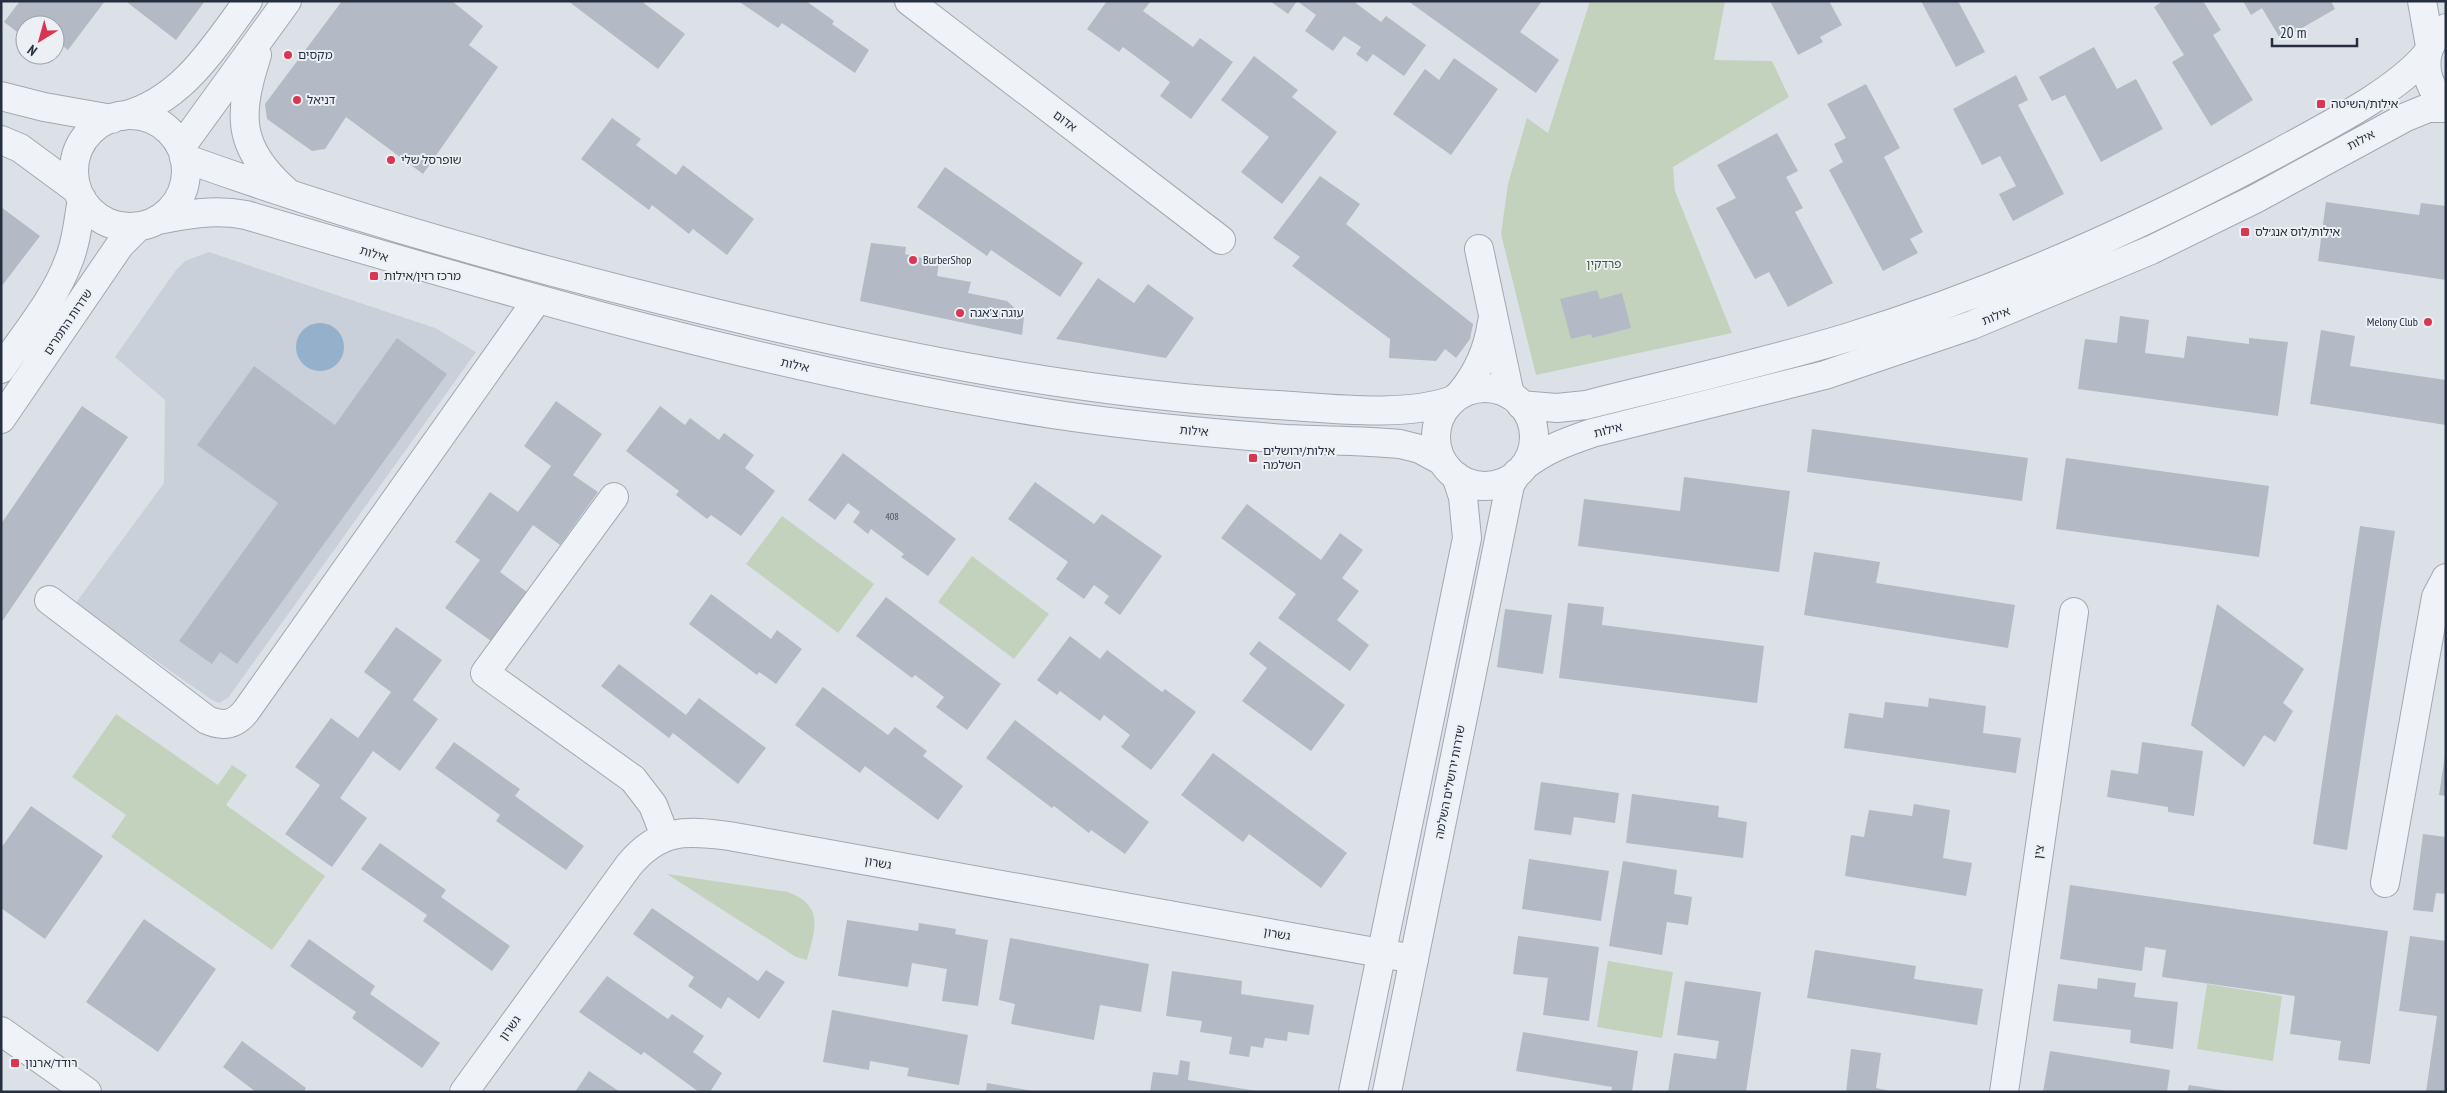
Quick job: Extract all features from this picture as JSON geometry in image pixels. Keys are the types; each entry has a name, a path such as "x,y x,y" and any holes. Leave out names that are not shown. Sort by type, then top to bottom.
{"street":[{"path":"1,96 44,107 117,118 133,116 154,121 172,134 182,152 186,175 181,195 175,205 148,224 127,227 106,222 88,208 80,194 74,169 80,147 93,129 117,118 146,108 178,88 212,51 248,1"},
{"path":"182,152 287,1"},
{"name":"אדום","path":"909,1 1221,240"},
{"path":"2422,1 2435,43 2426,63 2429,81 2438,98 2446,106"},
{"path":"264,34 247,89 245,127 256,160 267,174 289,194"},
{"path":"182,152 208,168 518,262 666,301 817,336 988,370 1124,391 1252,404 1394,409 1436,406 1478,388 1488,388 1516,400 1557,408 1586,405 1808,349 1881,327 1954,301 2088,246 2241,173 2343,116 2409,74 2435,43"},
{"name":"אילות","path":"1520,470 1542,452 1565,442 1825,375 1905,350 1972,325 2092,276 2168,242 2255,199 2406,117 2428,108 2446,106"},
{"path":"1,140 20,148 80,194"},
{"path":"1,369 55,290 66,268 75,240 80,194"},
{"name":"אילות","path":"148,224 202,212 228,211 537,300 743,353 992,404 1184,430 1400,444 1420,449 1449,468"},
{"name":"שדרות התמרים","path":"1,419 120,245 148,224"},
{"path":"1449,468 1473,484 1501,483 1520,470 1529,458 1534,440 1531,421 1516,400 1493,315 1479,249"},
{"path":"49,600 207,720 220,725 235,722 246,711 537,300"},
{"path":"1353,1092 1467,538 1463,497 1436,443 1437,424 1446,407 1474,377 1482,362 1493,315"},
{"name":"שדרות ירושלים השלמה","path":"1387,1092 1510,485 1520,470"},
{"path":"614,497 485,673 633,779 653,805 665,836"},
{"path":"2386,883 2436,597 2446,578"},
{"name":"צין","path":"2004,1092 2074,612"},
{"name":"גשרון","path":"464,1092 628,865 648,845 665,836 688,832 729,836 1414,959"},
{"path":"1,1031 69,1087"}],"shaded area":[{"path":"209,252 435,328 476,352 228,698 219,703 75,604 164,483 165,400 115,357 176,270 185,261"}],"green space":[{"name":"פרדקין","path":"1590,1 1725,1 1714,60 1772,61 1789,97 1673,167 1675,191 1732,333 1536,375 1501,234 1508,184 1527,118 1548,133"},
{"path":"782,516 874,584 838,633 746,564"},
{"path":"972,556 1049,614 1014,659 938,602"},
{"path":"116,714 218,785 232,765 247,775 226,805 325,876 272,950 111,837 126,815 72,777"},
{"path":"667,874 788,892 800,898 808,904 814,920 813,938 807,960 796,957"},
{"path":"1608,961 1673,972 1662,1038 1597,1027"},
{"path":"2207,984 2282,996 2273,1061 2197,1049"}],"water":[{"path":"315,323 325,323 337,330 344,342 344,352 337,364 325,371 315,371 307,367 300,360 296,352 296,342 300,334 307,327"}],"building":[{"path":"20,1 105,1 68,50 65,48 65,15 15,15 15,30 4,22"},
{"path":"129,1 205,1 176,40 128,3"},
{"path":"342,1 452,1 483,26 469,45 498,67 423,174 346,117 325,149 312,151 267,119 265,104"},
{"path":"568,1 641,1 685,34 658,69"},
{"path":"738,1 806,1 834,21 832,24 869,50 855,73 782,23 778,28"},
{"path":"1107,1 1151,1 1143,11 1193,47 1200,38 1233,62 1191,119 1160,96 1170,82 1123,47 1119,52 1087,29"},
{"path":"1270,1 1297,1 1288,14"},
{"path":"1297,1 1353,1 1381,22 1386,16 1426,45 1404,76 1373,54 1367,62 1356,54 1361,47 1344,36 1333,51 1305,31 1316,15"},
{"path":"1408,1 1542,1 1520,32 1559,60 1536,93"},
{"path":"1770,1 1829,1 1842,25 1820,37 1823,42 1798,55"},
{"path":"1921,1 1958,1 1985,52 1956,67"},
{"path":"2163,1 2203,1 2221,30 2213,35 2253,100 2211,126 2172,62 2184,55 2154,7"},
{"path":"2243,1 2331,1 2335,9 2281,40 2262,8 2251,15"},
{"path":"2094,47 2117,89 2136,79 2163,129 2101,162 2065,95 2052,101 2039,77"},
{"path":"1254,56 1298,90 1292,97 1337,132 1282,204 1241,172 1269,137 1221,100"},
{"path":"1454,58 1498,89 1451,155 1393,114 1425,69 1439,80"},
{"path":"2016,75 2028,100 2018,105 2064,194 2013,221 1999,194 2016,186 2000,156 1982,165 1953,109"},
{"path":"1866,84 1900,148 1884,157 1923,232 1910,239 1918,253 1883,271 1829,170 1843,162 1834,144 1846,138 1827,104"},
{"path":"612,118 641,139 636,145 676,175 683,165 754,219 727,255 693,229 689,234 652,205 649,210 581,159"},
{"path":"1777,133 1798,171 1786,177 1803,208 1795,212 1833,283 1788,307 1769,272 1755,279 1716,208 1736,198 1717,165"},
{"path":"945,167 1083,263 1060,297 991,250 987,256 917,207"},
{"path":"1320,176 1360,204 1346,224 1473,324 1470,339 1456,358 1445,349 1436,361 1389,358 1390,339 1292,266 1300,257 1273,238"},
{"path":"2326,202 2419,215 2421,203 2446,206 2446,280 2318,261"},
{"path":"1,207 40,236 1,287"},
{"path":"871,243 906,247 905,254 939,262 937,276 971,282 968,293 1007,301 1024,317 1022,335 860,301"},
{"path":"1098,278 1134,303 1148,284 1194,318 1166,358 1056,339"},
{"path":"1597,290 1600,299 1622,293 1631,328 1592,338 1591,334 1571,339 1560,299"},
{"path":"2120,316 2149,320 2145,353 2184,358 2187,336 2249,344 2249,338 2288,342 2278,416 2078,389 2085,339 2117,343"},
{"path":"2321,330 2355,336 2350,366 2446,380 2446,425 2310,404"},
{"path":"397,338 447,374 237,664 220,652 212,664 179,641 278,503 197,445 254,366 335,425"},
{"path":"556,401 602,434 573,475 598,492 560,545 533,525 500,572 527,592 491,641 445,608 480,560 455,542 490,492 518,512 551,466 524,446"},
{"path":"82,406 128,437 1,623 1,524"},
{"path":"660,406 685,425 690,418 719,440 724,433 754,455 745,468 775,491 741,536 711,515 707,519 676,495 679,491 626,451"},
{"path":"1812,429 2028,458 2022,501 1807,472"},
{"path":"843,453 956,539 928,576 901,557 904,554 871,529 868,534 853,522 860,512 848,503 835,520 808,500"},
{"path":"2066,458 2269,486 2259,557 2056,529"},
{"path":"1684,477 1790,491 1779,572 1578,546 1584,499 1680,511"},
{"path":"1035,482 1094,524 1102,514 1162,556 1120,615 1104,603 1109,596 1094,585 1084,599 1056,579 1068,562 1008,519"},
{"path":"1247,504 1321,560 1340,533 1363,550 1342,578 1359,591 1337,620 1369,645 1350,671 1278,618 1296,594 1221,538"},
{"path":"2360,526 2395,531 2347,850 2313,844"},
{"path":"1814,552 1880,562 1876,583 2015,605 2008,648 1804,615"},
{"path":"711,594 771,639 777,630 802,649 776,684 759,672 757,675 689,624"},
{"path":"886,597 1001,684 967,730 936,707 944,697 915,675 912,678 856,636"},
{"path":"1568,603 1604,607 1602,625 1764,646 1757,703 1559,678"},
{"path":"2217,604 2304,669 2283,703 2293,711 2275,742 2264,735 2244,767 2191,725"},
{"path":"1505,609 1552,615 1543,674 1497,667"},
{"path":"396,627 442,660 413,700 438,719 400,771 373,751 340,798 367,818 332,867 285,834 320,785 295,767 331,718 358,738 391,692 364,672"},
{"path":"1070,636 1100,659 1107,650 1162,692 1165,689 1196,712 1151,770 1121,747 1130,735 1104,715 1100,721 1060,691 1057,695 1037,680"},
{"path":"1259,641 1345,705 1311,751 1242,701 1267,668 1249,654"},
{"path":"619,664 686,715 699,698 766,748 738,784 673,733 669,738 601,686"},
{"path":"823,687 888,735 895,727 927,751 923,756 963,786 938,820 865,766 860,773 795,725"},
{"path":"1929,698 1986,706 1983,733 2021,738 2016,773 1844,748 1849,713 1883,718 1885,702 1928,707"},
{"path":"1015,720 1149,822 1125,854 1091,830 1089,833 1054,806 1052,808 986,758"},
{"path":"454,742 520,789 515,796 584,846 566,870 496,821 500,815 435,768"},
{"path":"2142,742 2203,751 2194,816 2168,812 2168,807 2107,797 2111,770 2138,774"},
{"path":"1213,753 1347,853 1321,888 1249,834 1243,842 1181,795"},
{"path":"2446,755 2446,796 2439,795"},
{"path":"1541,782 1619,793 1615,823 1574,817 1571,835 1534,830"},
{"path":"1632,794 1719,806 1718,817 1747,822 1743,858 1626,843"},
{"path":"1914,804 1950,810 1943,858 1972,863 1966,896 1845,876 1851,835 1864,837 1869,810 1912,816"},
{"path":"31,806 103,856 45,939 1,908 1,848"},
{"path":"2423,834 2446,837 2446,894 2436,893 2433,912 2413,910"},
{"path":"380,843 446,890 441,897 510,946 492,971 423,921 427,915 361,869"},
{"path":"1529,859 1609,871 1601,921 1522,909"},
{"path":"1623,861 1677,870 1674,894 1692,897 1688,925 1667,922 1662,955 1609,946"},
{"path":"2070,885 2388,931 2370,1064 2338,1060 2341,1041 2290,1034 2295,996 2162,977 2166,950 2145,947 2142,971 2060,959"},
{"path":"652,908 758,981 766,970 785,982 759,1019 728,997 721,1009 688,986 694,977 633,934"},
{"path":"144,919 216,969 158,1052 86,1002"},
{"path":"847,920 918,931 919,923 956,929 955,934 988,940 978,1006 942,1001 947,969 912,963 908,987 838,976"},
{"path":"1518,936 1599,947 1589,1021 1543,1015 1548,978 1513,974"},
{"path":"2410,936 2446,941 2446,1092 2426,1092 2437,1016 2399,1011"},
{"path":"1010,938 1149,964 1141,1012 1100,1005 1094,1040 1011,1024 1015,1004 999,1000"},
{"path":"309,939 375,986 370,994 440,1043 422,1068 352,1018 356,1012 290,966"},
{"path":"1815,950 1916,966 1914,979 1983,989 1977,1025 1807,998"},
{"path":"1172,971 1242,981 1241,994 1314,1005 1309,1035 1288,1032 1287,1041 1265,1038 1263,1048 1251,1046 1249,1057 1229,1054 1232,1037 1200,1032 1202,1021 1166,1016"},
{"path":"607,976 668,1019 672,1014 704,1036 693,1052 722,1073 710,1092 699,1092 644,1052 641,1055 579,1012"},
{"path":"2098,978 2136,983 2134,997 2178,1002 2173,1049 2130,1043 2131,1030 2053,1021 2058,984 2097,989"},
{"path":"1685,981 1761,992 1746,1092 1668,1092 1674,1053 1716,1059 1719,1041 1677,1035"},
{"path":"832,1010 968,1035 959,1085 907,1076 909,1068 870,1061 869,1070 823,1062"},
{"path":"1523,1032 1638,1051 1632,1092 1611,1092 1612,1087 1516,1071"},
{"path":"242,1041 306,1088 304,1092 256,1092 223,1067"},
{"path":"1851,1049 1881,1053 1876,1088 1894,1092 1846,1092"},
{"path":"2050,1051 2170,1070 2167,1092 2043,1092"},
{"path":"1180,1060 1190,1062 1188,1080 1263,1092 1150,1092 1153,1072 1178,1075"},
{"path":"589,1071 620,1092 575,1092"},
{"path":"987,1083 1033,1091 1033,1092 986,1092"},
{"path":"2189,1085 2227,1091 2227,1092 2187,1092"}],"place":[{"name":"מקסים","path":"288,55"},
{"name":"דניאל","path":"297,100"},
{"name":"אילות/השיטה","path":"2321,104"},
{"name":"שופרסל שלי","path":"391,160"},
{"name":"אילות/לוס אנג׳לס","path":"2245,232"},
{"name":"BurberShop","path":"913,260"},
{"name":"מרכז רזין/אילות","path":"374,276"},
{"name":"עוגה צ'אגה","path":"960,313"},
{"name":"Melony Club","path":"2428,322"},
{"name":"אילות/ירושלים השלמה","path":"1253,458"},
{"name":"רודד/ארנון","path":"15,1063"}]}
